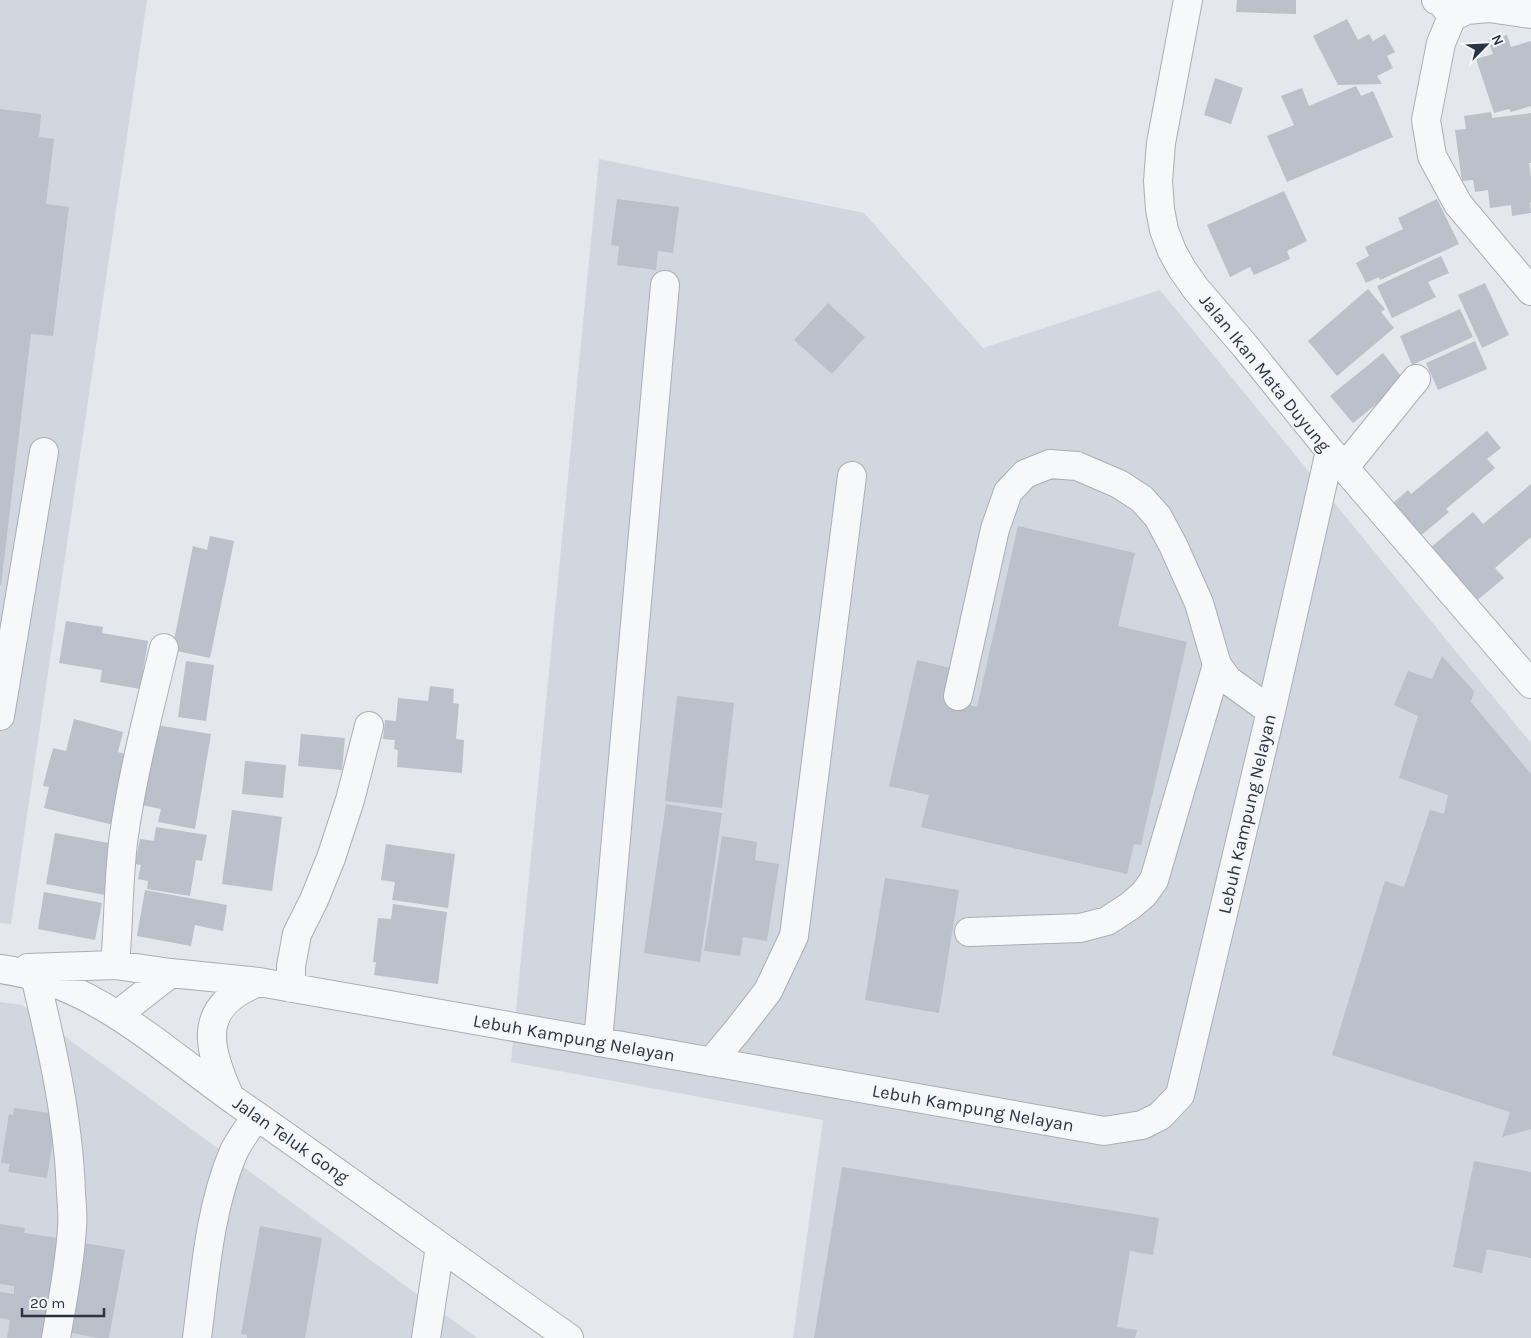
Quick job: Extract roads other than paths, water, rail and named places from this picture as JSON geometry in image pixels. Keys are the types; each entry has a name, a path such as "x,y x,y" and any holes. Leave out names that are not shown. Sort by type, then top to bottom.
{"street":[{"name":"Jalan Ikan Mata Duyung","path":"1188,0 1160,143 1158,181 1160,210 1164,230 1172,251 1186,276 1246,346 1337,460 1531,684"},
{"path":"1531,14 1489,8 1467,10 1444,9 1441,43 1426,120 1432,156 1458,204 1531,292"},
{"path":"598,1042 665,285"},
{"path":"1337,460 1416,379"},
{"path":"0,716 44,452"},
{"name":"Lebuh Kampung Nelayan","path":"3,969 114,965 258,982 1104,1131 1142,1125 1160,1116 1180,1094 1271,711 1337,460"},
{"path":"958,696 995,529 1008,492 1025,474 1050,464 1077,466 1120,484 1142,499 1158,517 1173,545 1199,603 1217,665 1228,680 1271,711"},
{"path":"711,1062 768,991 794,936 852,476"},
{"path":"114,965 124,834 164,648"},
{"path":"969,932 1080,928 1107,921 1144,894 1154,880 1217,665"},
{"path":"291,988 291,966 297,934 314,900 331,858 350,800 369,726"},
{"name":"Jalan Teluk Gong","path":"3,969 35,976 67,987 117,1015 568,1338"},
{"path":"117,1015 170,973"},
{"path":"35,976 46,1021 61,1100 70,1172 72,1228 56,1338"},
{"path":"230,1097 215,1062 211,1033 220,1008 228,999 244,988 258,982"},
{"path":"197,1338 212,1233 222,1184 235,1149 257,1116"},
{"path":"426,1338 440,1246"}]}
